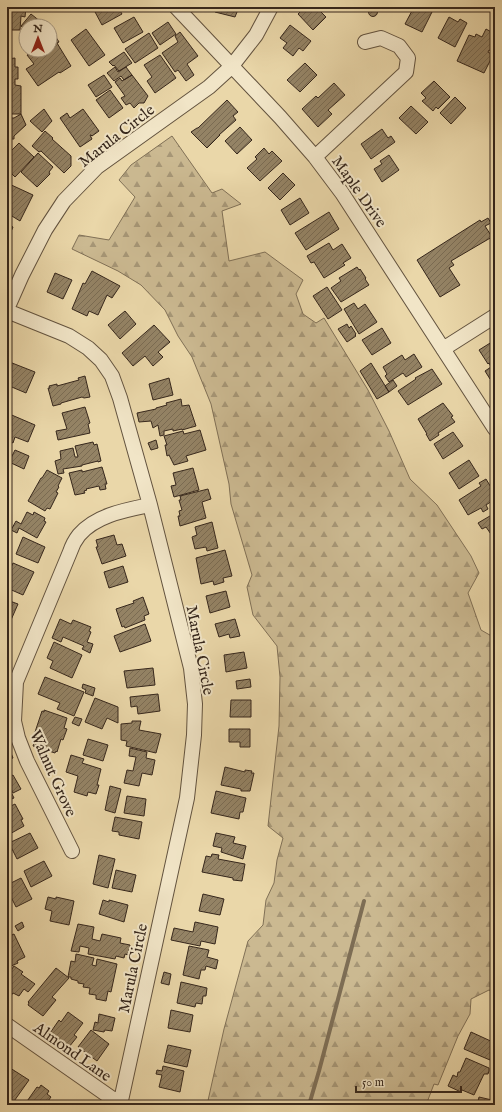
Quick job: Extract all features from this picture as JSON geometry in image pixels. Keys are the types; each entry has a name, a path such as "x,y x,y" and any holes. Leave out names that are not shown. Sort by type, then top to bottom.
{"street":[{"name":"Maple Drive","path":"176,7 231,67 280,117 315,157 342,193 495,430"},
{"name":"Marula Circle","path":"120,1105 187,798 194,735 195,704 188,656 150,506 120,398 112,376 101,360 88,348 69,336 7,310 22,275 42,236 64,201 97,168 209,86 231,67 256,35 271,7"},
{"path":"315,157 406,72 408,58 399,46 381,38 365,42"},
{"path":"443,349 495,316"},
{"name":"Walnut Grove","path":"72,851 27,761 18,738 14,721 16,682 78,536 89,525 106,517 128,509 150,506"},
{"name":"Almond Lane","path":"8,1028 120,1105"}],"green space":[{"path":"172,136 212,193 222,189 241,204 222,211 229,261 265,252 303,280 296,294 303,314 316,323 324,318 368,390 389,431 410,479 437,505 471,556 479,573 468,593 481,630 495,638 495,842 492,856 495,861 495,993 489,990 471,999 470,1014 458,1036 438,1085 434,1084 426,1105 207,1105 224,1029 248,941 263,925 266,900 274,883 277,860 283,838 268,826 279,726 280,677 277,646 253,615 247,587 252,575 231,504 229,484 211,404 192,357 178,336 165,310 141,285 118,271 72,249 79,235 109,240 135,197 119,180 131,165"}],"building":[{"path":"7,7 26,7 25,17 21,16 21,18 18,18 18,30 10,30 10,20 7,20"},
{"path":"99,7 122,7 119,9 122,14 102,25 94,10"},
{"path":"217,7 239,7 235,17 215,12"},
{"path":"239,7 249,7 248,10"},
{"path":"305,7 316,7 326,17 313,30 298,14"},
{"path":"414,7 422,7 432,12 422,32 405,24"},
{"path":"371,8 375,8 377,12 375,16 371,16 369,14 369,10"},
{"path":"31,14 36,18 28,18"},
{"path":"134,17 143,32 123,43 114,28"},
{"path":"449,17 458,22 460,19 467,23 455,47 438,38"},
{"path":"168,22 176,34 160,45 152,33"},
{"path":"290,25 311,41 303,51 299,48 293,56 283,48 287,43 280,38"},
{"path":"86,29 105,55 89,66 71,40"},
{"path":"486,29 495,34 491,41 494,43 491,51 489,50 488,52 493,55 484,73 457,61 469,35 475,37 476,34 482,37"},
{"path":"180,32 198,56 187,64 194,75 186,81 178,70 175,72 162,53 178,42 175,36"},
{"path":"149,33 158,48 135,63 125,49"},
{"path":"58,45 71,66 38,86 26,69 34,64 29,58 58,58"},
{"path":"124,52 132,63 119,71 109,62"},
{"path":"160,55 176,78 155,93 147,81 152,77 144,65"},
{"path":"15,58 15,67 18,67 18,79 15,79 15,85 21,86 21,114 7,114 7,59"},
{"path":"305,63 317,75 300,92 287,80"},
{"path":"115,67 118,72 126,67 132,75 124,80 121,76 114,81 107,73"},
{"path":"104,75 112,87 96,97 88,85"},
{"path":"132,75 148,96 144,103 139,103 134,108 130,103 126,105 121,98 125,96 115,82 120,78 122,81"},
{"path":"434,81 450,97 438,109 436,107 433,111 422,101 426,98 421,93"},
{"path":"334,83 345,95 328,110 332,114 318,127 302,109 316,96 318,98"},
{"path":"110,90 123,108 109,118 96,100"},
{"path":"455,97 466,108 451,124 440,113"},
{"path":"227,100 238,112 233,116 236,120 207,148 191,132 198,128"},
{"path":"411,106 428,122 416,134 399,118"},
{"path":"44,109 52,121 42,132 30,121"},
{"path":"83,109 99,131 92,136 90,135 92,139 80,147 60,118 67,113 70,118"},
{"path":"21,114 26,125 14,136 14,139 7,139 7,118 14,118"},
{"path":"240,127 252,140 237,154 225,141"},
{"path":"382,129 388,138 391,136 395,142 371,159 361,144"},
{"path":"45,131 71,156 71,166 64,173 41,151 39,152 32,146"},
{"path":"19,143 34,157 15,177 7,169 7,155"},
{"path":"264,148 269,154 272,151 282,161 260,181 247,168 257,159 255,157"},
{"path":"38,153 53,167 49,172 50,174 37,187 21,172"},
{"path":"389,155 399,170 382,182 374,169 382,164 380,161"},
{"path":"283,173 295,185 280,200 268,188"},
{"path":"7,183 33,195 20,221 7,213"},
{"path":"300,198 309,213 290,225 281,210"},
{"path":"329,212 339,229 306,250 295,233"},
{"path":"488,218 491,223 485,226 492,237 451,261 454,265 449,268 460,285 440,297 417,260 480,220 481,222"},
{"path":"7,224 13,227 7,241"},
{"path":"329,243 333,250 342,244 351,258 343,263 345,265 324,278 314,262 311,263 307,256"},
{"path":"357,267 366,278 365,279 369,285 341,302 331,288 341,281 339,278"},
{"path":"92,271 120,286 112,298 107,295 98,315 89,311 87,316 72,309 83,283 85,284"},
{"path":"55,273 72,280 63,299 47,292"},
{"path":"327,287 342,310 328,319 313,296"},
{"path":"354,303 358,309 365,304 377,322 359,334 344,309"},
{"path":"125,311 136,324 120,339 108,325"},
{"path":"347,324 349,328 351,326 356,336 347,342 338,329"},
{"path":"154,325 170,342 158,352 163,357 153,366 145,356 133,366 122,353"},
{"path":"382,328 391,343 372,355 362,340"},
{"path":"495,340 495,364 491,367 479,350"},
{"path":"414,354 422,367 406,377 403,373 389,382 385,376 387,374 383,367 402,355 405,360"},
{"path":"7,361 35,372 26,393 7,385"},
{"path":"371,363 389,392 377,399 360,371"},
{"path":"491,367 495,367 495,377 490,379 485,371"},
{"path":"432,369 442,384 408,405 398,391 416,379 415,378"},
{"path":"85,376 90,397 82,397 53,406 48,388 50,388 49,386 57,384 57,386 79,380 78,378"},
{"path":"169,378 173,395 153,400 149,384"},
{"path":"393,380 397,386 389,392 385,386"},
{"path":"181,399 182,406 189,405 196,426 182,430 173,431 173,429 164,431 164,435 160,436 158,425 153,428 151,421 139,422 137,413 156,409 167,405 166,403"},
{"path":"443,403 453,416 451,417 455,422 438,433 439,435 430,441 418,419"},
{"path":"85,407 90,423 88,424 90,433 58,440 56,431 67,429 62,413"},
{"path":"7,413 35,425 28,442 15,437 13,443 7,440"},
{"path":"200,430 206,450 186,456 188,461 174,465 169,455 167,456 165,445 167,445 164,436 183,431 184,434"},
{"path":"453,432 463,446 443,459 434,444"},
{"path":"156,440 158,448 151,450 148,443"},
{"path":"93,442 94,445 97,444 101,461 63,469 64,473 58,474 55,461 61,459 60,451 73,448 75,457 78,457 75,446"},
{"path":"15,450 29,456 24,469 9,462"},
{"path":"469,460 479,476 459,489 449,473"},
{"path":"102,467 107,484 105,484 106,489 100,490 99,486 86,489 87,490 84,491 85,493 75,495 69,473 82,470 82,472"},
{"path":"193,468 199,490 174,497 171,486 176,485 173,473"},
{"path":"47,470 62,478 56,492 58,493 50,509 47,508 45,511 28,501"},
{"path":"486,479 492,489 495,488 495,503 493,504 492,501 486,505 488,509 483,512 481,508 468,515 459,500 481,486 479,483"},
{"path":"208,489 211,499 202,502 206,518 180,526 178,516 180,516 179,511 182,510 179,500 181,500 180,496"},
{"path":"27,512 33,515 34,512 45,518 44,521 46,522 37,538 19,528 17,533 11,530 16,521 21,524"},
{"path":"495,513 495,540 486,527 482,529 478,523"},
{"path":"212,522 218,548 207,551 206,547 195,549 192,537 197,535 195,527"},
{"path":"114,535 117,545 122,544 126,556 102,564 96,547 98,547 96,540"},
{"path":"23,537 45,547 38,563 16,554"},
{"path":"225,550 232,576 223,578 224,582 214,585 213,581 201,584 196,558"},
{"path":"13,563 34,572 23,595 7,588 7,577"},
{"path":"123,566 128,582 109,588 104,572"},
{"path":"226,591 230,607 210,613 206,596"},
{"path":"143,597 149,614 144,616 145,620 125,628 124,626 122,627 116,609 134,603 133,601"},
{"path":"7,600 18,604 11,620 7,618"},
{"path":"60,619 71,624 73,620 91,627 89,631 91,632 87,642 93,644 90,653 82,649 84,646 63,637 61,642 52,638"},
{"path":"235,619 240,636 230,638 229,634 219,637 215,624"},
{"path":"145,624 151,641 120,652 114,636"},
{"path":"54,642 82,655 72,678 50,668 53,661 47,658"},
{"path":"244,652 247,668 226,672 224,655"},
{"path":"153,668 155,685 127,688 124,671"},
{"path":"45,677 84,692 74,716 57,709 60,703 38,694"},
{"path":"250,679 251,687 237,689 236,681"},
{"path":"83,684 95,688 93,696 85,693 86,690 82,688"},
{"path":"158,694 160,711 138,714 137,706 131,707 130,697"},
{"path":"95,698 118,707 118,723 107,718 102,729 85,722"},
{"path":"231,700 251,700 251,717 230,717"},
{"path":"44,710 67,718 64,728 67,729 63,740 61,739 57,752 56,751 55,753 33,746 38,733 35,732 42,711 44,712"},
{"path":"75,717 82,719 79,726 72,723"},
{"path":"132,721 141,721 139,730 161,734 156,753 126,746 127,741 121,740 121,724 132,723"},
{"path":"229,729 250,729 250,747 240,747 240,742 229,742"},
{"path":"88,739 108,745 103,761 83,755"},
{"path":"7,743 13,758 7,760"},
{"path":"130,748 147,752 146,758 155,760 152,775 142,773 139,786 124,783 127,770 133,771 136,757 129,756"},
{"path":"71,755 84,759 82,763 101,769 96,794 88,792 87,796 74,792 78,776 66,772"},
{"path":"225,767 245,772 245,770 252,771 251,773 254,773 250,791 241,791 241,789 221,785"},
{"path":"13,775 21,789 13,793 7,778"},
{"path":"7,784 14,798 7,801"},
{"path":"110,786 121,789 115,813 105,810"},
{"path":"216,791 246,798 243,812 240,812 239,819 211,813"},
{"path":"127,796 146,799 144,816 124,813"},
{"path":"15,804 23,819 21,820 24,826 8,835 7,808"},
{"path":"115,817 142,822 139,839 119,835 119,832 112,831"},
{"path":"30,833 38,848 17,859 9,843"},
{"path":"216,833 235,837 233,843 246,846 243,859 221,852 222,848 213,846"},
{"path":"212,854 219,855 218,859 245,864 242,881 202,872 206,856 211,857"},
{"path":"99,855 115,859 108,888 93,884"},
{"path":"44,861 52,876 31,887 24,871"},
{"path":"116,870 136,875 132,892 112,888"},
{"path":"21,878 32,899 16,907 7,889 7,885"},
{"path":"203,894 224,899 220,915 199,911"},
{"path":"48,897 56,899 56,897 74,901 69,925 50,921 52,911 45,909"},
{"path":"103,900 128,905 124,922 99,914"},
{"path":"22,922 24,927 18,931 15,926"},
{"path":"195,922 218,927 215,944 201,941 200,946 171,940 174,928 193,932"},
{"path":"78,924 94,927 92,939 100,941 102,934 121,938 120,943 130,945 128,955 125,954 124,958 116,956 115,959 88,954 89,948 80,946 79,952 71,951"},
{"path":"14,934 25,957 17,961 18,963 7,968 7,937"},
{"path":"189,946 209,950 207,957 218,960 216,969 206,966 205,970 201,970 199,979 183,975"},
{"path":"76,954 94,958 92,965 96,966 97,959 117,964 111,992 108,991 106,1001 96,999 96,995 89,994 90,988 83,987 84,984 78,983 78,981 68,977 71,961 75,962"},
{"path":"14,966 23,972 21,974 35,984 28,992 24,989 19,996 13,993 7,1001 7,976"},
{"path":"56,968 69,978 52,997 56,1000 43,1016 28,1005 28,1002"},
{"path":"164,972 171,974 169,985 161,983"},
{"path":"181,982 207,988 206,996 203,996 202,1004 196,1003 195,1007 177,1003"},
{"path":"171,1010 193,1015 190,1032 168,1028"},
{"path":"68,1012 83,1023 74,1035 77,1037 69,1047 50,1033 59,1020 61,1022"},
{"path":"99,1014 115,1018 112,1031 105,1030 104,1032 93,1030 95,1022 98,1023"},
{"path":"91,1030 109,1044 97,1061 78,1047"},
{"path":"471,1032 495,1043 495,1050 490,1060 464,1049"},
{"path":"168,1045 191,1050 187,1067 164,1062"},
{"path":"466,1058 489,1068 488,1074 484,1074 474,1095 462,1090 461,1092 448,1086 453,1075 457,1077 458,1072 460,1072"},
{"path":"7,1066 29,1080 12,1104 7,1101"},
{"path":"163,1066 184,1071 180,1092 159,1087 162,1075 156,1074 157,1070 162,1071"},
{"path":"41,1085 49,1091 47,1094 51,1097 45,1105 20,1105 22,1101 25,1104 37,1087 39,1088"},
{"path":"479,1097 492,1100 491,1105 477,1105"}],"waterway":[{"path":"309,1105 364,901"}]}
